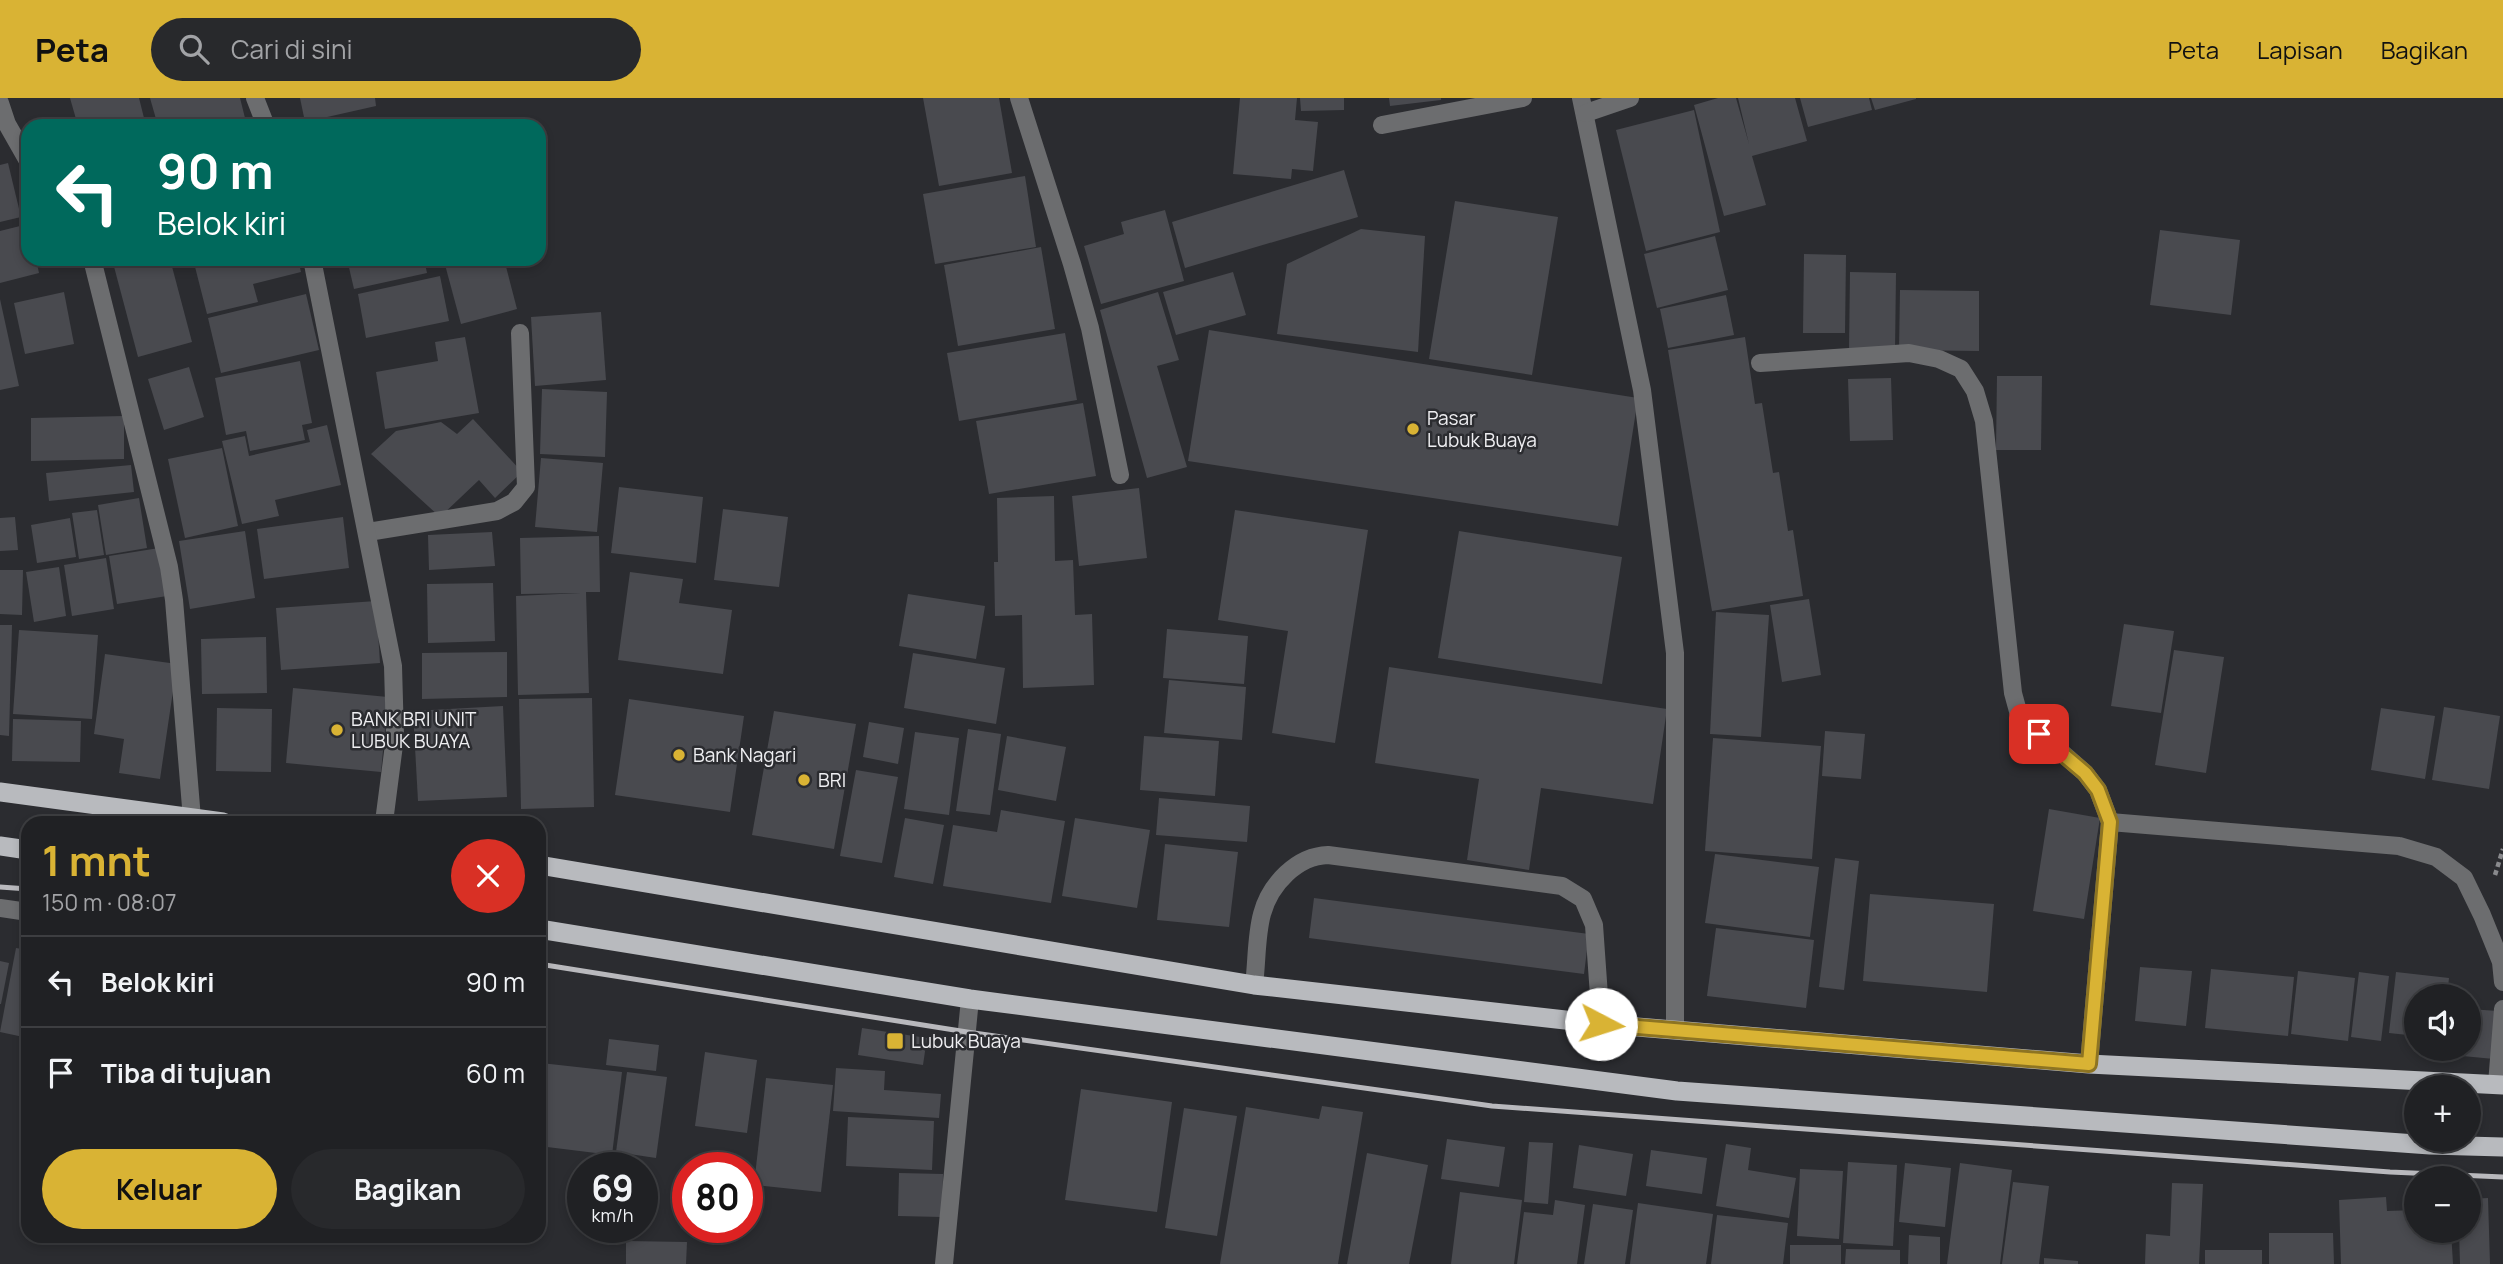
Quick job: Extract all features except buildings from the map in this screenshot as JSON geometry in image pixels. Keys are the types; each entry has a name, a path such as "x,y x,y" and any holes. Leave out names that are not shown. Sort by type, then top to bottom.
{"highway":[{"path":"0,792 171,816"},
{"path":"0,846 21,849"},
{"path":"546,866 1254,985 1601,1024 2089,1064 2500,1085"},
{"path":"546,930 970,999 1677,1091 2416,1144 2503,1147"}],"street":[{"path":"256,98 264,119"},
{"path":"1019,98 1090,328 1120,475"},
{"path":"1382,125 1523,98"},
{"path":"1630,98 1583,105 1642,390 1675,653 1675,1030"},
{"path":"0,103 21,147"},
{"path":"94,266 169,567 192,816"},
{"path":"313,266 393,666 395,737 385,816"},
{"path":"368,532 497,511 514,502 526,487 520,333"},
{"path":"1760,363 1909,353 1939,359 1961,369 1975,391 1984,421 2013,693 2019,715 2085,773 2098,790 2110,822 2089,1064"},
{"path":"2110,822 2399,845 2436,857 2464,878 2501,962 2503,982"},
{"path":"1254,985 1262,913 1276,884 1299,864 1316,856 1328,855 1562,886 1583,899 1594,925 1601,1024"},
{"path":"0,908 21,911"},
{"path":"944,1264 970,999"},
{"path":"2500,1085 2503,1009"}],"railway":[{"path":"0,887 21,888"},
{"path":"546,965 967,1032 1492,1106 2390,1172 2503,1177"}],"place":[{"name":"Pasar Lubuk Buaya","path":"1413,429"},
{"name":"BANK BRI UNIT LUBUK BUAYA","path":"337,730"},
{"name":"Bank Nagari","path":"679,755"},
{"name":"BRI","path":"804,780"},
{"name":"Lubuk Buaya","path":"895,1041"}],"route":[{"path":"1601,1024 2089,1064 2110,822 2098,790 2085,773 2039,734"}]}
